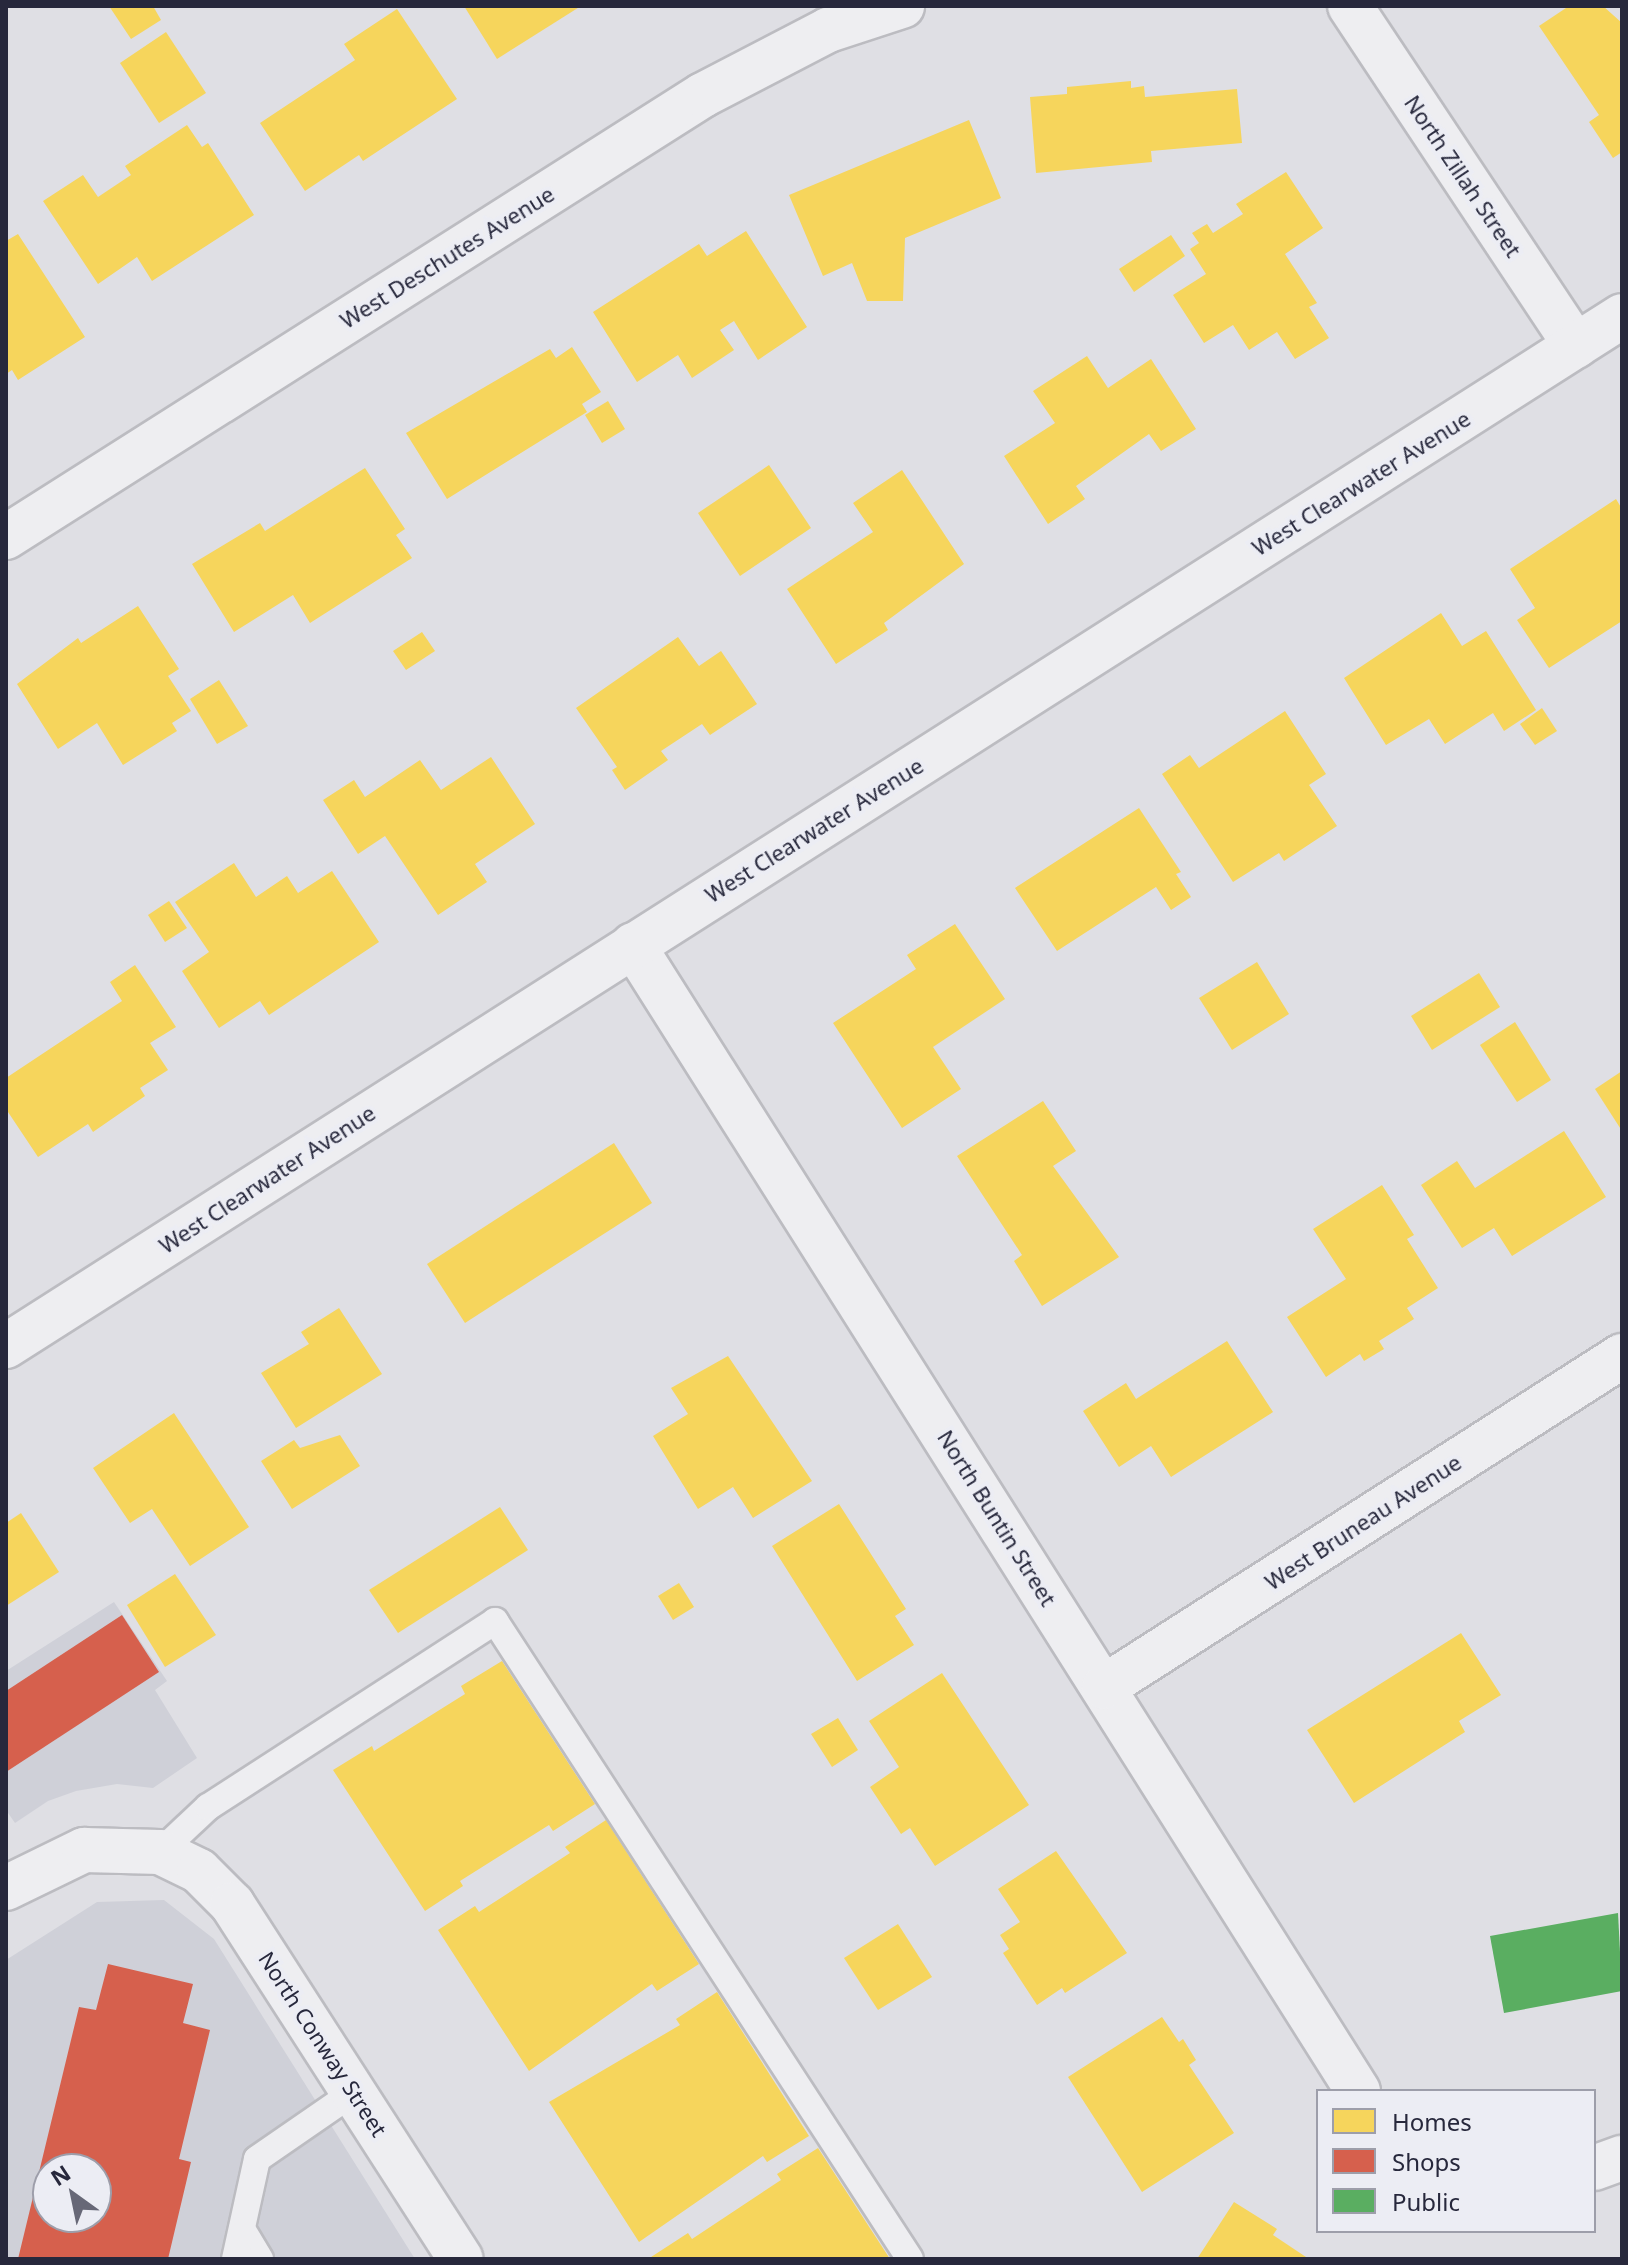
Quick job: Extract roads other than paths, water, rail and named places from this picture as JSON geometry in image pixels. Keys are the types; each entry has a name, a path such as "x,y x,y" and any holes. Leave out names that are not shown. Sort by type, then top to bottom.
{"street":[{"name":"West Deschutes Avenue","path":"6,537 703,95 816,36 902,6"},
{"name":"North Zillah Street","path":"1350,6 1576,346"},
{"name":"West Clearwater Avenue","path":"6,1346 1622,316"},
{"name":"North Buntin Street","path":"633,945 1357,2089"},
{"name":"West Bruneau Avenue","path":"1104,1687 1622,1356"},
{"path":"6,1888 84,1850 160,1852"},
{"name":"North Conway Street","path":"160,1852 199,1871 232,1904 461,2259"},
{"path":"1596,2167 1622,2158"}],"lane":[{"path":"160,1852 208,1807 495,1621 910,2259"},
{"path":"235,2259 257,2159 354,2092"},
{"path":"242,2229 260,2259"}]}
